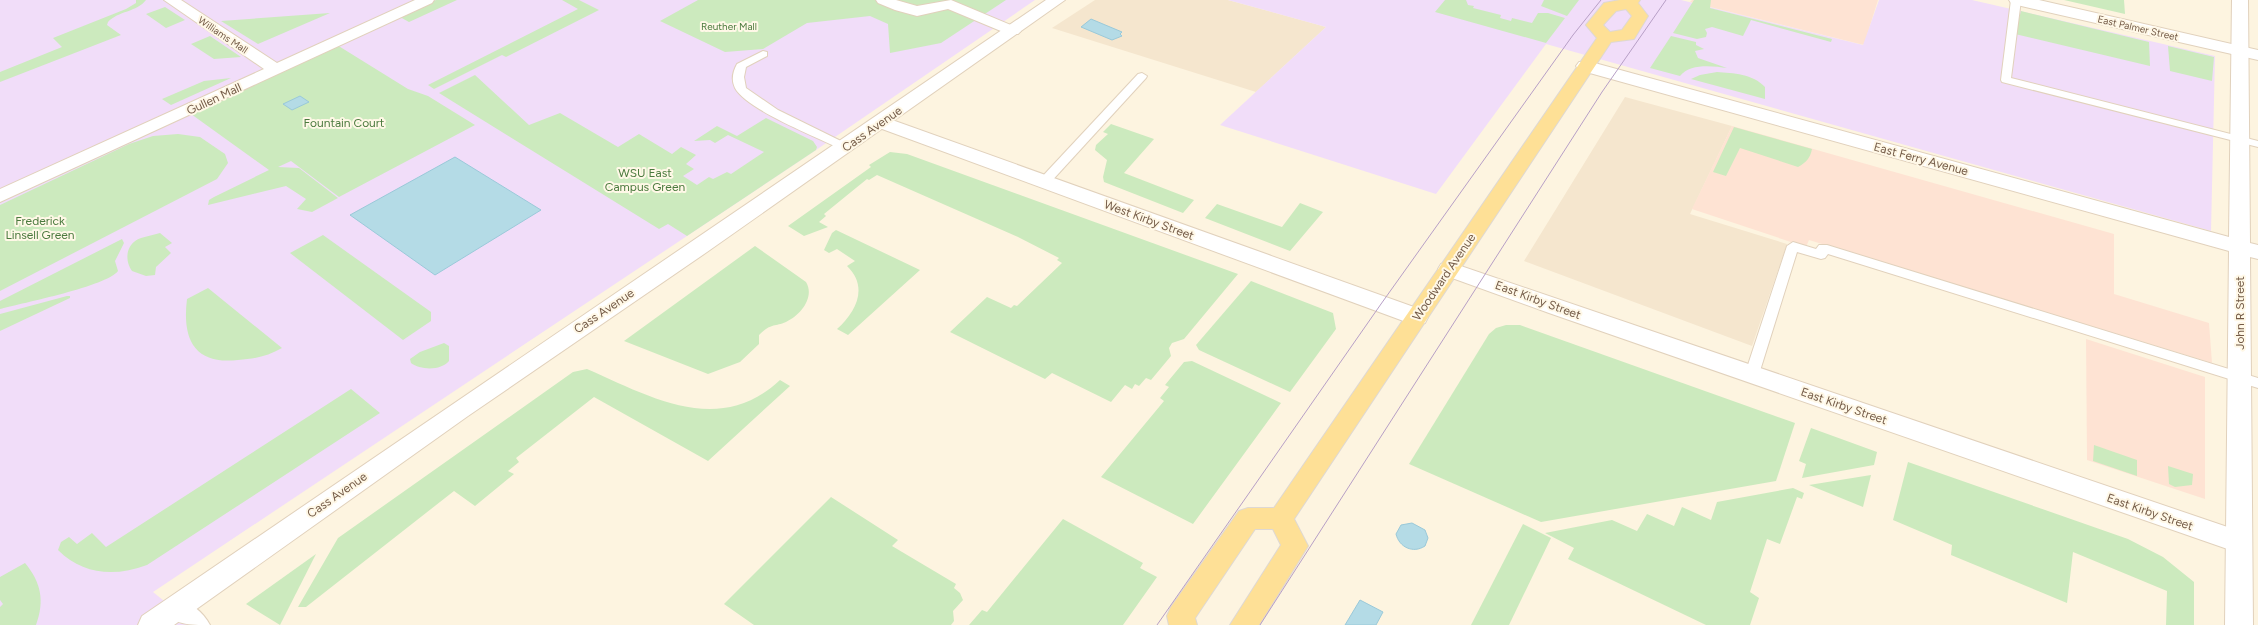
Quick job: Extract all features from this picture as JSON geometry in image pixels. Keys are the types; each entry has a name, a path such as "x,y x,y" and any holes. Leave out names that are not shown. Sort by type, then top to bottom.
{"main road":[{"path":"1627,1 1640,16 1628,35 1606,37 1594,25 1610,7 1627,1"},
{"name":"Woodward Avenue","path":"1281,518 1606,37"},
{"path":"1183,625 1181,616 1248,519 1281,518 1295,546 1244,625"}],"street":[{"name":"Williams Mall","path":"172,0 275,70"},
{"name":"Gullen Mall","path":"0,196 427,0"},
{"path":"883,0 900,7 917,11 949,4 1013,31"},
{"name":"Cass Avenue","path":"152,625 186,617 460,410 1058,0"},
{"name":"East Palmer Street","path":"2016,0 2258,55"},
{"name":"John R Street","path":"2239,625 2239,542 2249,381 2249,250 2240,140 2240,0"},
{"name":"East Ferry Avenue","path":"1585,66 2249,250"},
{"name":"West Kirby Street","path":"881,122 1417,317"},
{"name":"East Kirby Street","path":"1450,269 2239,542"}],"lane":[{"path":"2016,0 2006,80 2258,144"},
{"path":"763,54 742,64 738,75 741,89 747,96 845,147"},
{"path":"1044,182 1142,76"},
{"path":"1752,374 1793,246 1821,255 1823,248 2249,381"}],"shaded area":[{"path":"0,0 1035,0 816,150 153,592 194,625 0,625"},
{"path":"1095,0 1228,0 1326,27 1256,92 1052,28"},
{"path":"1228,0 1681,0 1863,45 1879,0 1972,0 2215,56 2211,231 1546,44 1436,194 1220,125 1326,27"},
{"path":"1692,0 1878,0 1864,45 1690,2"},
{"path":"1625,97 1732,126 1690,214 1787,244 1752,346 1524,261"},
{"path":"1732,126 2114,234 2114,294 2209,323 2212,363 1809,240 1806,247 1692,209"},
{"path":"2086,339 2205,377 2205,499 2087,460"}],"green space":[{"path":"136,0 146,0 138,7 112,18 108,22 107,25 121,35 0,82 0,72 62,47 53,38 126,9 136,3"},
{"path":"436,0 457,0 409,22 400,17"},
{"path":"562,0 579,0 599,10 506,57 502,55 434,89 428,85 578,9"},
{"name":"Reuther Mall","path":"698,0 1006,0 941,43 890,53 888,24 870,16 807,23 763,49 725,52 660,21"},
{"path":"1445,0 1466,0 1468,5 1474,6 1473,8 1501,15 1500,18 1511,21 1512,18 1532,23 1538,13 1548,13 1565,18 1546,43 1435,12"},
{"path":"1544,0 1579,0 1567,16 1541,6"},
{"path":"1694,0 1711,0 1710,8 1832,39 1831,42 1751,20 1743,36 1712,27 1705,29 1707,33 1706,37 1697,39 1673,33"},
{"path":"2064,0 2124,0 2125,14"},
{"path":"165,7 185,20 166,28 146,14"},
{"path":"2021,11 2149,42 2150,66 2015,34"},
{"path":"330,13 258,44 221,21"},
{"path":"210,36 241,57 214,59 191,44"},
{"path":"1671,36 1696,42 1696,45 1704,49 1695,51 1698,58 1727,68 1709,66 1696,67 1684,72 1680,76 1650,68"},
{"name":"Fountain Court","path":"337,45 408,89 428,96 475,125 339,197 291,161 278,167 299,168 338,198 312,212 297,209 306,199 286,186 208,205 209,200 214,197 269,170 191,114"},
{"path":"2168,46 2214,57 2212,81 2170,71"},
{"path":"1717,72 1742,75 1755,79 1765,87 1765,99 1691,79 1700,75"},
{"name":"WSU East Campus Green","path":"475,75 529,125 560,113 618,147 639,134 672,154 681,147 696,155 686,164 694,169 683,176 697,185 709,177 713,179 727,172 731,174 764,152 728,135 715,143 710,140 694,141 717,126 737,136 766,118 813,141 817,147 816,150 687,236 668,224 659,229 439,93"},
{"path":"231,78 171,105 162,99 204,81"},
{"path":"1111,124 1154,139 1124,173 1194,200 1183,213 1104,182 1103,177 1107,160 1095,150 1096,145 1108,134 1103,132"},
{"path":"1734,127 1812,149 1808,160 1798,167 1740,148 1726,176 1713,172"},
{"name":"Frederick Linsell Green","path":"178,134 200,137 225,154 228,163 217,179 0,291 0,205 129,144 153,136"},
{"path":"890,152 907,154 1238,274 1184,339 1172,343 1169,348 1171,356 1151,380 1146,378 1139,386 1135,384 1132,389 1125,385 1111,402 1052,373 1045,379 950,332 987,297 1011,308 1014,305 1017,306 1062,263 1057,260 1059,258 1018,237 877,175 869,180 867,179 824,214 826,216 819,222 828,227 804,236 788,226 871,167 869,165"},
{"path":"1300,203 1323,212 1290,251 1205,218 1217,204 1282,227"},
{"path":"836,230 920,270 848,335 837,329 850,315 859,291 854,274 847,266 855,261 837,249 829,253 824,250 832,233"},
{"path":"160,233 172,243 165,247 171,253 156,267 155,275 146,276 132,271 129,267 127,257 129,248 136,240"},
{"path":"323,235 431,312 431,321 403,340 290,253"},
{"path":"122,239 124,243 115,261 118,271 111,277 82,288 0,309 0,301"},
{"path":"755,246 806,282 809,294 805,305 797,315 786,322 763,331 759,335 759,344 740,362 708,374 624,341"},
{"path":"1251,281 1333,313 1336,329 1290,392 1199,350 1196,345"},
{"path":"208,288 282,348 261,357 238,360 211,358 201,353 194,346 189,337 186,313 187,299"},
{"path":"70,296 70,298 0,331 0,314"},
{"path":"1506,325 1520,325 1795,423 1776,481 1541,522 1409,464 1489,334 1496,328"},
{"path":"444,343 449,346 449,361 441,367 425,368 411,363 410,359 420,352"},
{"path":"1192,361 1281,403 1193,524 1101,477 1164,401 1160,398 1169,387 1165,385 1184,362"},
{"path":"587,369 660,400 685,406 709,409 733,406 757,397 780,380 790,386 708,461 594,397 516,458 519,462 508,471 514,474 475,506 454,491 306,607 298,607 338,538 573,372"},
{"path":"351,389 380,413 147,565 123,571 100,571 78,565 58,550 61,542 69,537 77,544 92,533 106,547"},
{"path":"1811,428 1877,452 1874,465 1802,478 1806,464 1799,461"},
{"path":"2094,445 2137,460 2137,476 2093,461"},
{"path":"1908,462 2128,539 2163,557 2194,582 2194,625 2166,625 2167,591 2073,552 2067,603 1951,555 1952,545 1893,520"},
{"path":"2168,466 2193,474 2192,485 2175,487 2169,484"},
{"path":"1871,475 1863,507 1809,485"},
{"path":"1793,488 1804,493 1802,499 1797,497 1780,544 1767,539 1750,592 1759,598 1750,625 1706,625 1568,559 1574,548 1545,533 1612,520 1637,531 1647,514 1674,526 1682,507 1711,520 1717,502"},
{"path":"831,497 898,540 892,546 956,584 954,588 960,593 963,600 953,611 954,621 951,625 754,625 724,604"},
{"path":"1063,519 1143,563 1140,568 1157,577 1123,625 969,625 982,610 987,612"},
{"path":"1523,524 1551,538 1509,625 1471,625"},
{"path":"316,554 280,625 246,604"},
{"path":"25,563 35,577 40,592 41,600 36,625 0,625 0,607 3,604 0,600 0,577"}],"water":[{"path":"1091,19 1122,32 1120,34 1122,36 1112,40 1081,27"},
{"path":"300,96 309,102 292,110 283,104"},
{"path":"455,157 541,210 435,275 350,215"},
{"path":"1412,523 1425,530 1428,538 1425,546 1416,549 1407,548 1403,546 1398,539 1396,534 1401,525"},
{"path":"1360,600 1383,612 1376,625 1345,625"}],"tram line":[{"path":"1157,625 1381,304 1573,35 1601,0"},
{"path":"1260,625 1602,92 1666,0"}]}
